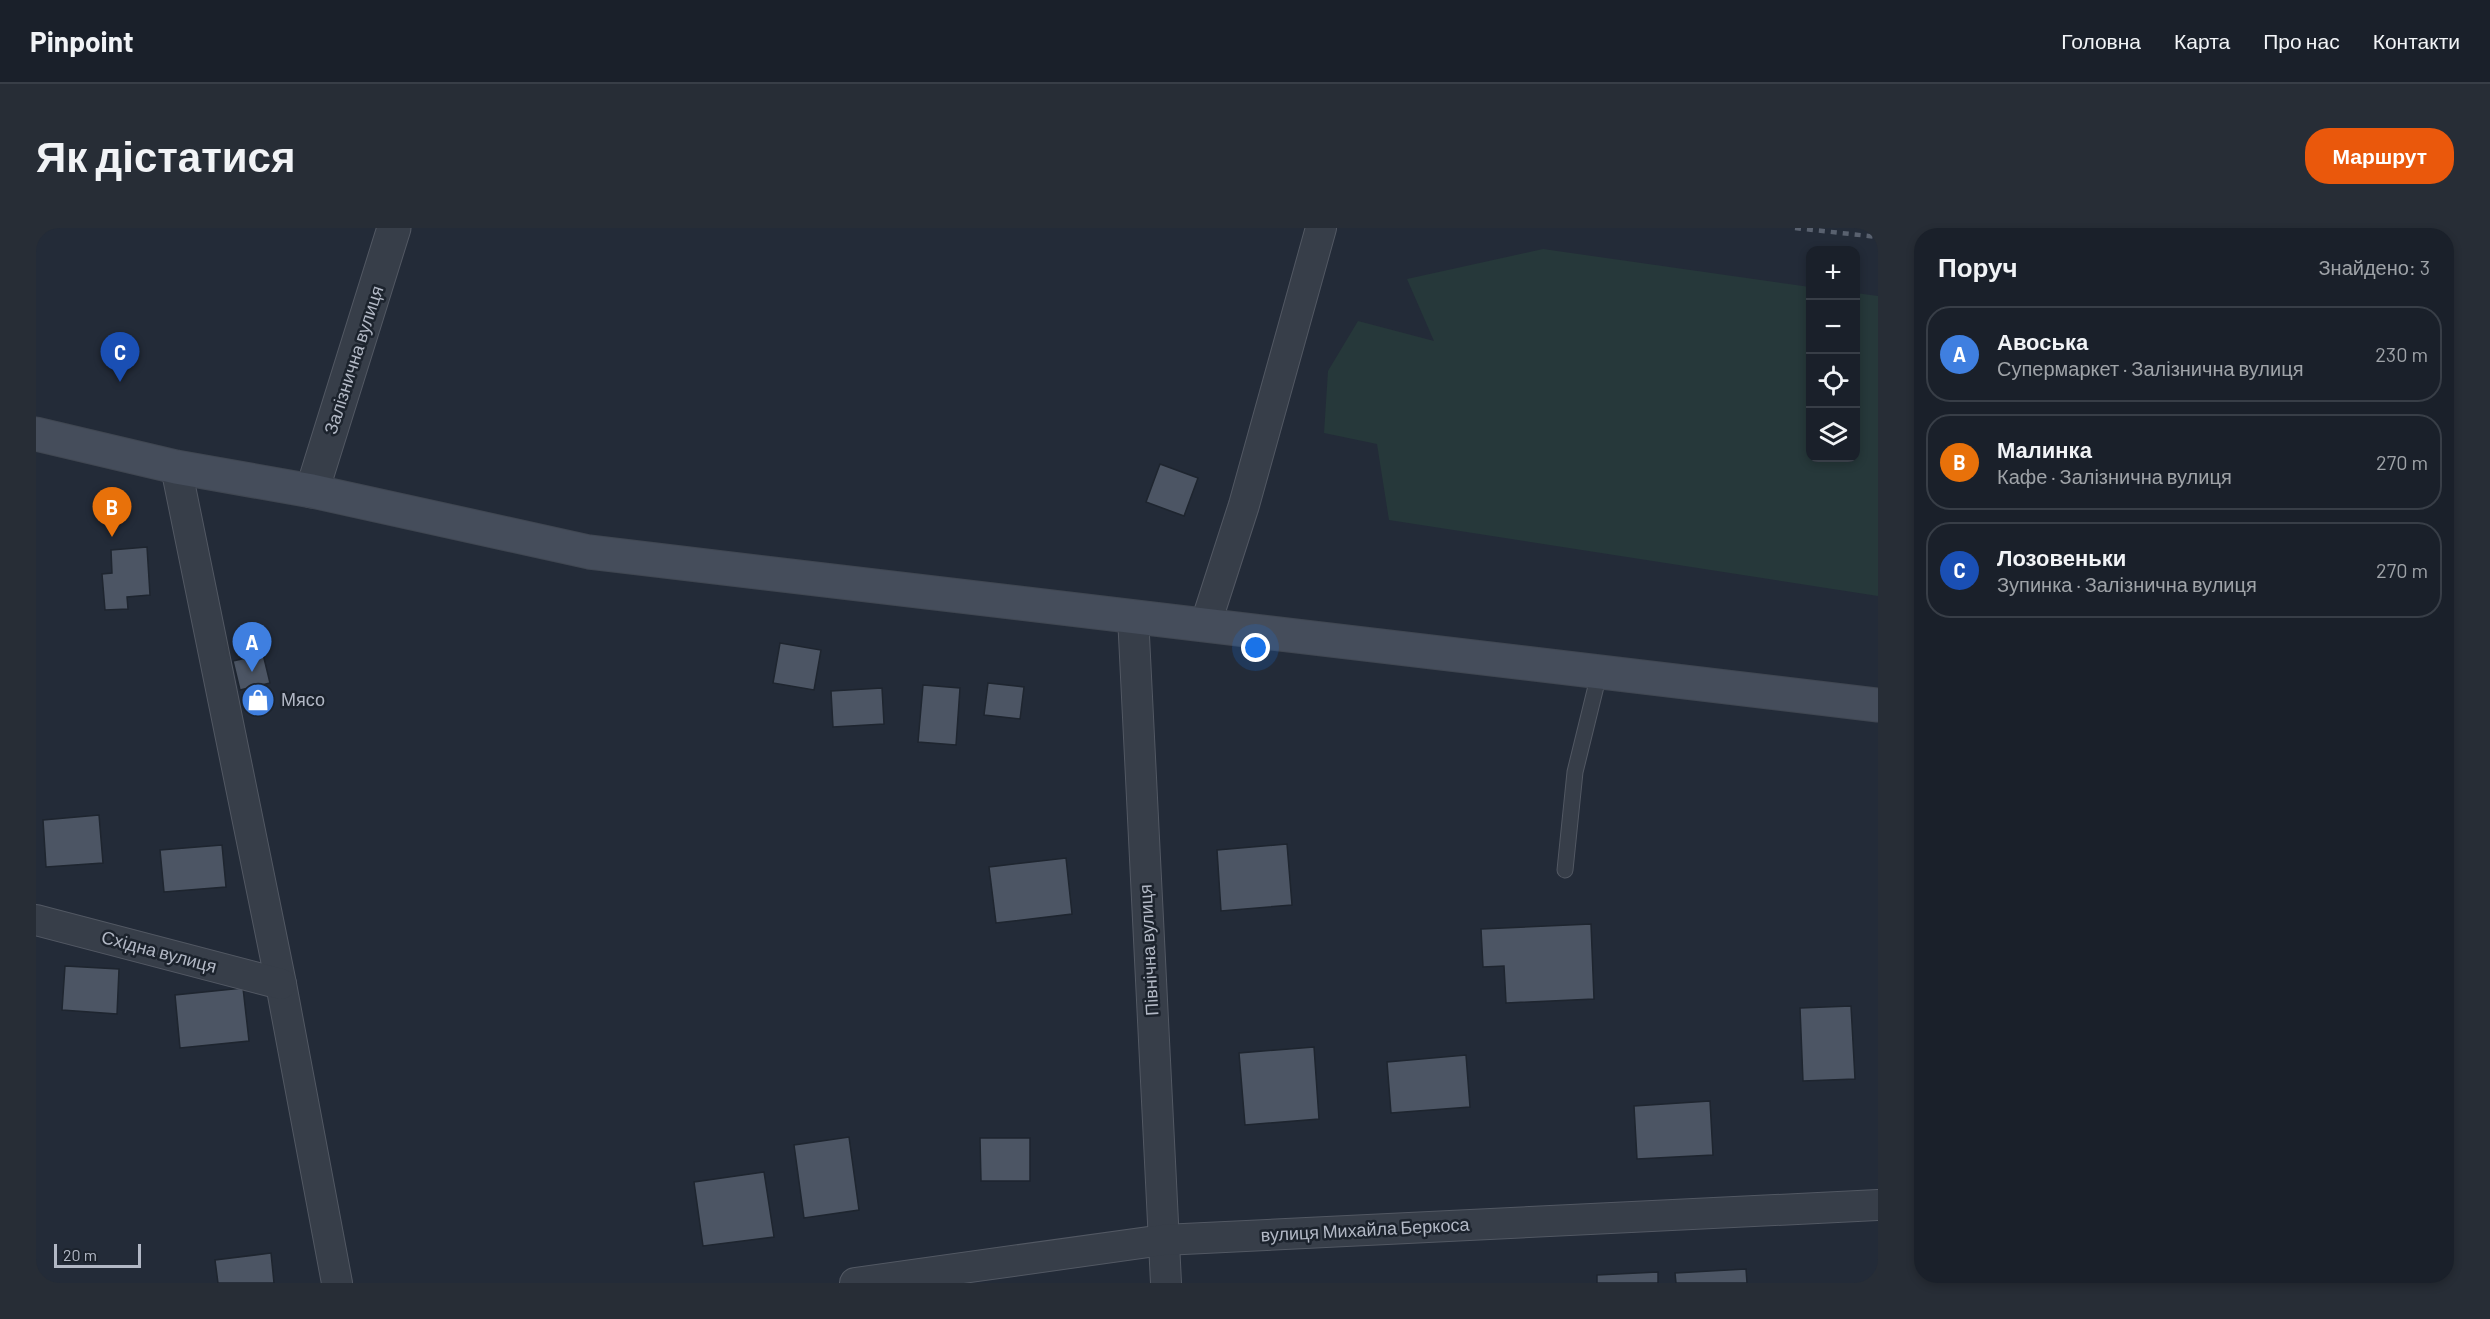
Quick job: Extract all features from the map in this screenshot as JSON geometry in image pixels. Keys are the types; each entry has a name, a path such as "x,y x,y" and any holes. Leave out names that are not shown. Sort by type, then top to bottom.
{"main road":[{"path":"36,434 176,467 312,491 589,552 1205,626 1600,670 1878,705"}],"street":[{"name":"Залізнична вулиця","path":"312,491 394,228"},
{"path":"1205,626 1247,494 1321,228"},
{"path":"176,467 281,984 337,1283"},
{"name":"Північна вулиця","path":"1133,616 1162,1240 1166,1283"},
{"name":"Східна вулиця","path":"36,920 281,984"},
{"name":"вулиця Михайла Беркоса","path":"855,1283 1162,1240 1878,1204"}],"lane":[{"path":"1566,870 1575,772 1600,670"}],"shaded area":[{"path":"1543,249 1806,286 1806,462 1860,462 1860,294 1878,296 1878,596 1389,520 1377,444 1324,433 1328,371 1358,321 1434,341 1407,279"}],"building":[{"path":"1160,464 1198,478 1184,516 1146,502"},
{"path":"147,547 150,595 127,597 128,609 105,610 102,574 112,573 111,550"},
{"path":"780,643 821,650 814,690 773,683"},
{"path":"263,654 270,683 240,690 233,661"},
{"path":"988,683 1024,687 1020,719 984,715"},
{"path":"923,685 960,688 956,745 918,742"},
{"path":"882,688 884,724 833,727 831,691"},
{"name":"Мясо","path":"271,691 272,705 246,708 244,694"},
{"path":"99,815 103,863 46,867 43,820"},
{"path":"1287,844 1292,905 1221,911 1217,850"},
{"path":"222,845 226,887 164,892 160,850"},
{"path":"1066,858 1072,914 996,923 989,867"},
{"path":"1591,924 1594,999 1506,1003 1504,966 1483,967 1481,929"},
{"path":"65,966 119,969 117,1014 62,1010"},
{"path":"243,988 249,1041 180,1048 175,995"},
{"path":"1851,1006 1855,1079 1803,1081 1800,1008"},
{"path":"1314,1047 1319,1119 1245,1125 1239,1053"},
{"path":"1466,1055 1470,1107 1391,1113 1387,1062"},
{"path":"1710,1101 1713,1155 1637,1159 1634,1106"},
{"path":"849,1137 859,1210 804,1218 794,1145"},
{"path":"980,1138 1030,1138 1030,1181 981,1181"},
{"path":"764,1172 774,1237 703,1246 694,1182"},
{"path":"271,1253 274,1283 218,1283 215,1260"},
{"path":"1746,1269 1747,1283 1676,1283 1675,1273"},
{"path":"1658,1272 1658,1283 1597,1283 1597,1275"}],"railway":[{"path":"1795,228 1878,237"}],"place":[{"name":"Лозовеньки","path":"120,382"},
{"name":"Малинка","path":"112,537"},
{"name":"Авоська","path":"252,672"},
{"name":"Мясо","path":"258,700"}]}
